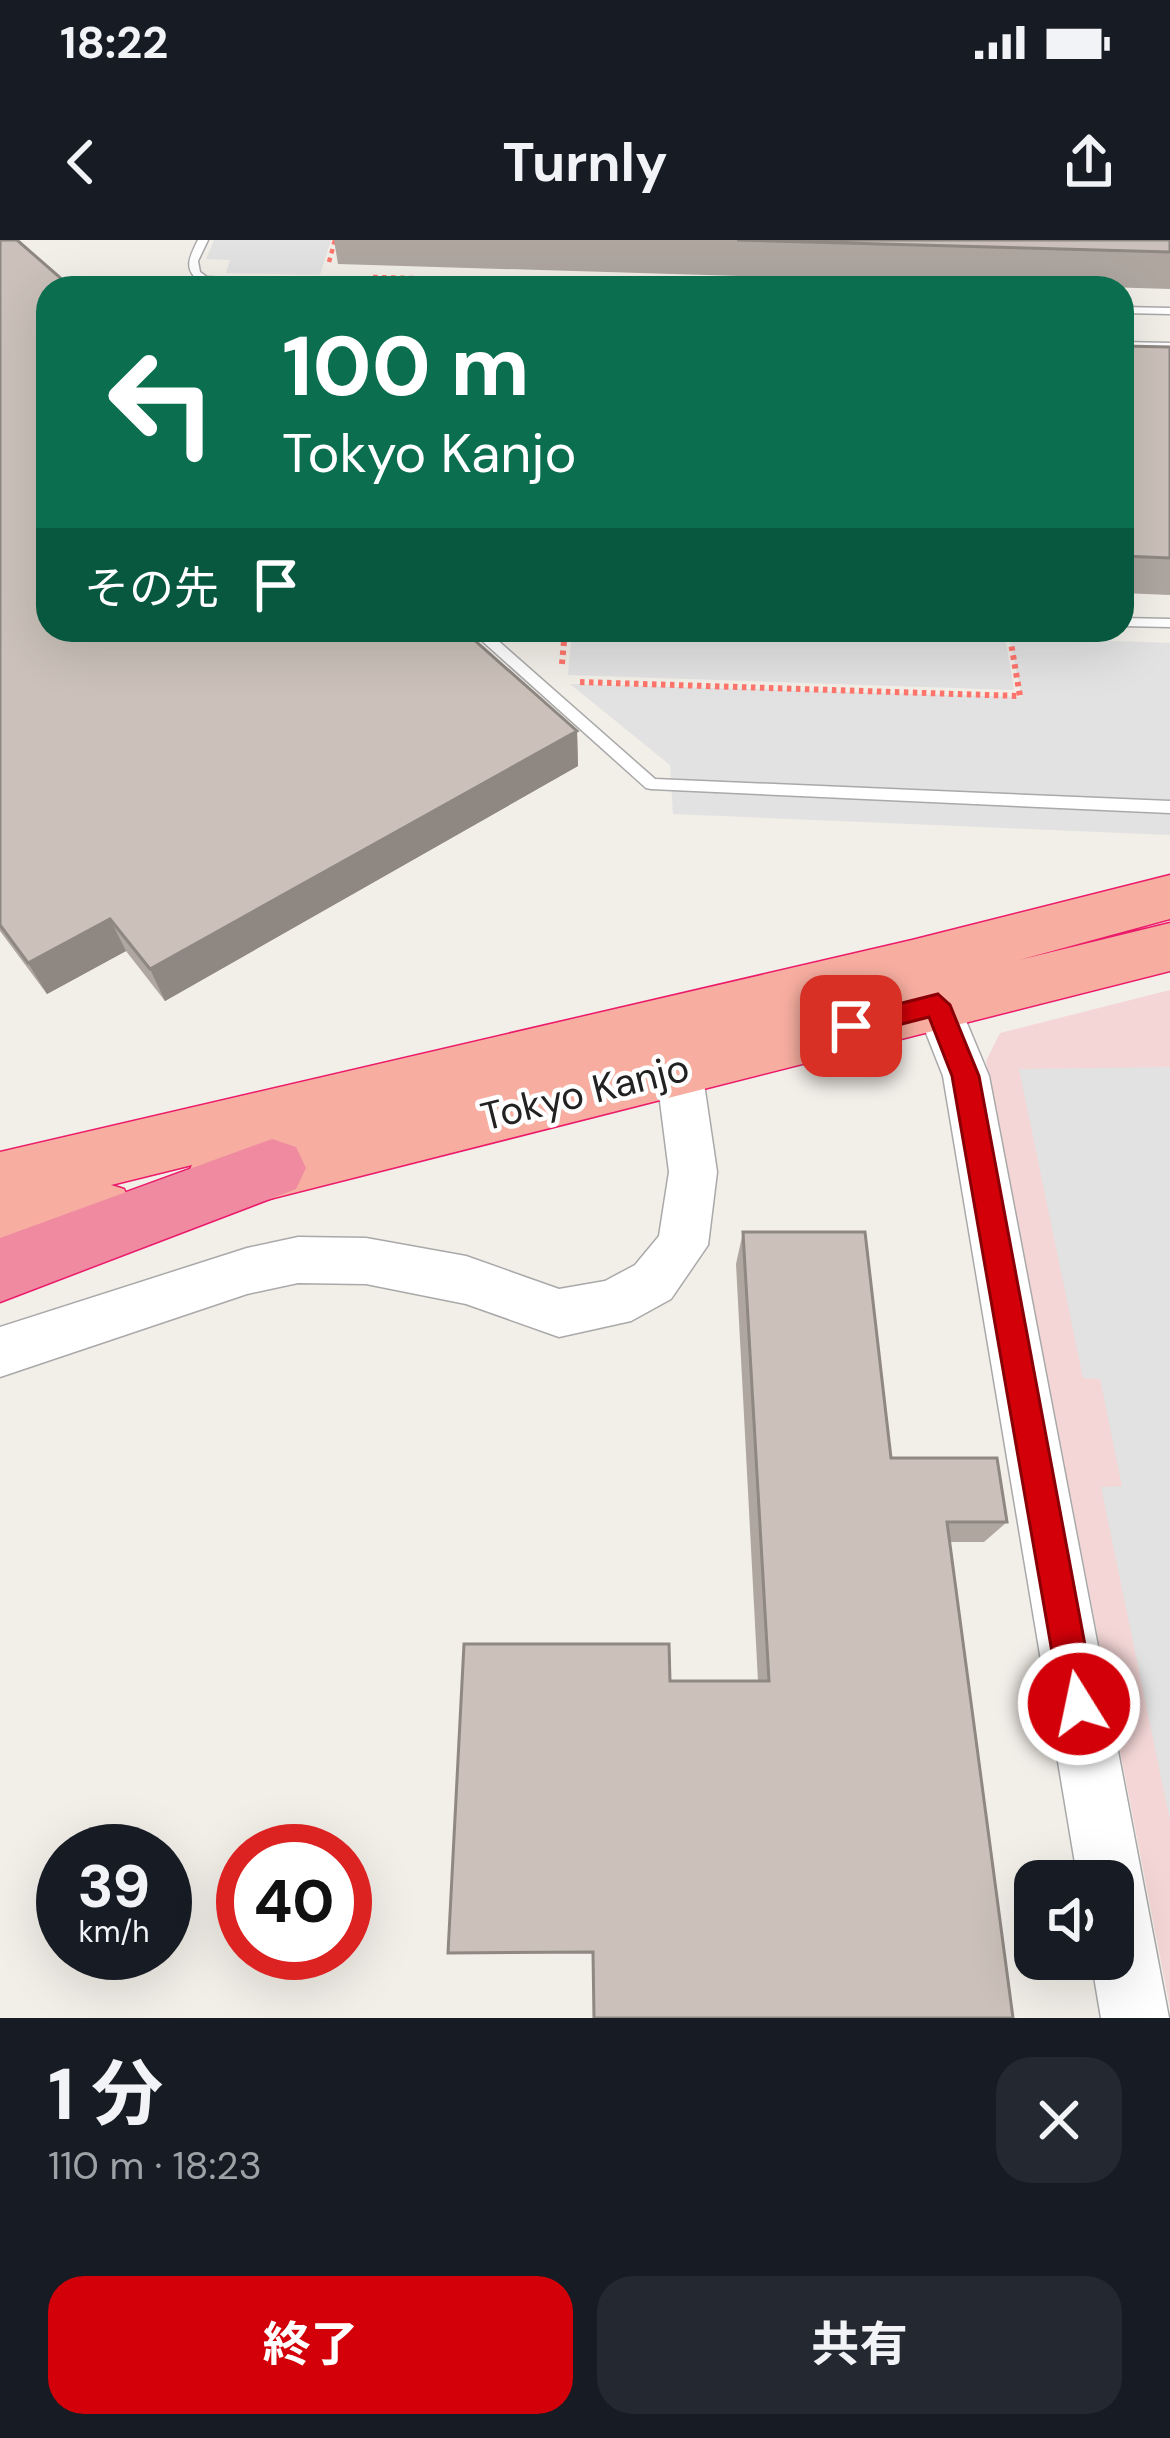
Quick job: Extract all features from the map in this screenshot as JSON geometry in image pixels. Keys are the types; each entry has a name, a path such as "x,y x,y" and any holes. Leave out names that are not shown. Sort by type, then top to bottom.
{"highway":[{"name":"Tokyo Kanjo","path":"0,1182 912,964 1170,897"},
{"name":"Tokyo Kanjo","path":"0,1236 1170,947"},
{"path":"0,1270 272,1168"}],"street":[{"path":"938,1005 966,1076 1106,1860"},
{"path":"0,1352 247,1271 298,1260 366,1261 466,1280 559,1312 613,1304 653,1282 683,1245 693,1172 679,1070"},
{"path":"1128,1980 1135,2018"}],"lane":[{"path":"199,276 194,261 203,240"},
{"path":"1134,310 1170,311"},
{"path":"1134,345 1170,346"},
{"path":"1134,622 1170,623"},
{"path":"491,642 651,784 1170,807"}],"path":[{"path":"325,276 335,240"},
{"path":"561,681 1020,696 1011,644"}],"shaded area":[{"path":"214,240 331,240 320,275 226,273 230,260 206,259"},
{"path":"571,642 1006,642 1014,690 568,675"},
{"path":"1010,642 1170,643 1170,835 673,814 670,765 570,684 1022,697"},
{"path":"1170,990 1170,2008 986,1061 1000,1033"},
{"path":"1170,1067 1170,1821 1101,1487 1122,1486 1100,1379 1083,1378 1019,1069"}],"building":[{"path":"0,240 17,240 58,276 36,276 36,642 477,642 577,731 150,969 110,919 28,963 0,925"},
{"path":"737,240 1170,240 1170,252"},
{"path":"1134,346 1170,347 1170,558 1134,556"},
{"path":"743,1232 865,1232 891,1458 997,1458 1007,1522 947,1522 1013,2018 594,2018 593,1952 448,1953 464,1644 669,1644 670,1681 769,1681"}],"route":[{"path":"851,1026 938,1005 966,1076 1079,1704"}]}
